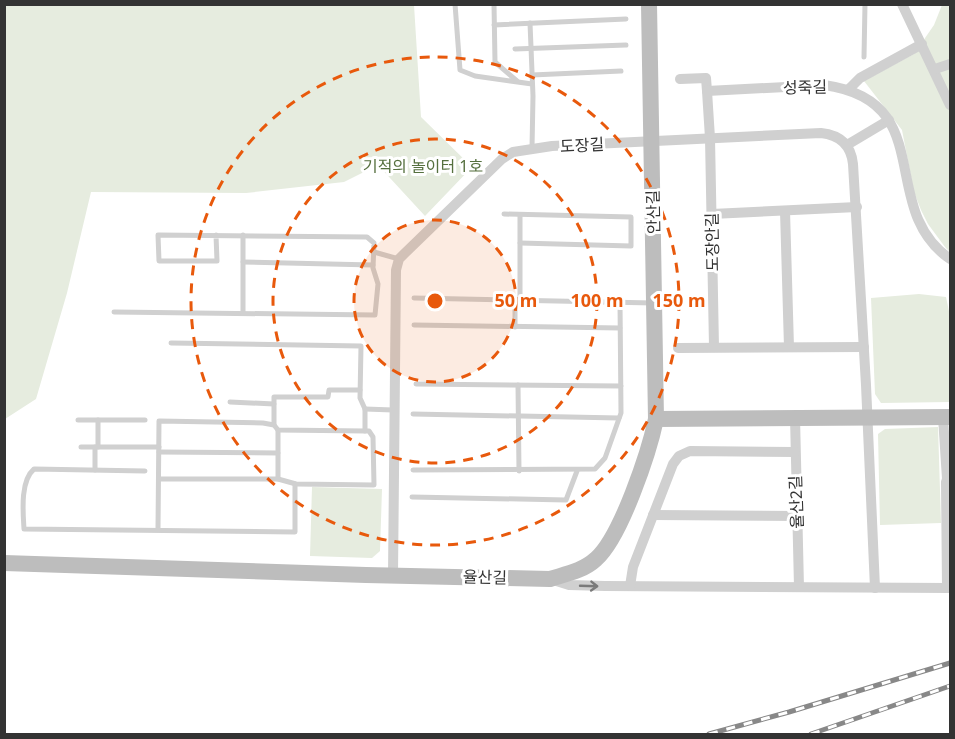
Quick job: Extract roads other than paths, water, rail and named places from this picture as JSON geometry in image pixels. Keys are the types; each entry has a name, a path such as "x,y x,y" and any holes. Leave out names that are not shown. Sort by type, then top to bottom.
{"street":[{"name":"안산길","path":"649,4 656,419"},
{"path":"902,4 951,105"},
{"path":"849,89 860,78 921,44"},
{"path":"935,69 951,64"},
{"path":"680,79 706,78 710,138"},
{"name":"성죽길","path":"707,91 824,84 849,89 862,95 876,105 889,120 900,144 909,194 916,217 931,243 951,259"},
{"path":"874,588 857,207 853,158 848,146 889,120"},
{"name":"도장길","path":"399,259 502,159 513,152 532,148 821,133 840,138 848,146"},
{"name":"도장안길","path":"710,138 714,347"},
{"path":"712,214 857,207"},
{"path":"785,211 789,347"},
{"path":"393,575 393,410 396,270 399,259"},
{"path":"678,348 864,348"},
{"name":"율산2길","path":"795,417 799,587"},
{"path":"549,579 569,585 949,588 947,417 656,419"},
{"name":"율산길","path":"4,564 549,579 578,571 591,563 607,548 647,457 656,419"},
{"path":"630,586 633,567 653,515 673,464 680,456 690,451 795,452"},
{"path":"653,515 797,516"}],"lane":[{"path":"455,4 460,70 476,76 532,84"},
{"path":"494,4 495,62 519,82"},
{"path":"864,57 865,4"},
{"path":"494,25 626,19"},
{"path":"530,23 532,148"},
{"path":"515,49 626,45"},
{"path":"532,75 621,72"},
{"path":"504,214 631,217 631,246 519,243"},
{"path":"516,327 520,215"},
{"path":"114,312 375,315 378,284 373,265 374,243 367,237 216,235 158,235 159,261 217,261 216,235"},
{"path":"243,236 243,314"},
{"path":"374,252 399,259"},
{"path":"243,262 373,265"},
{"path":"414,298 654,303"},
{"path":"413,470 576,471 595,469 605,458 619,418 620,303"},
{"path":"414,325 620,328"},
{"path":"171,343 361,346 360,398 365,409 365,431"},
{"path":"416,384 621,386"},
{"path":"519,385 519,471"},
{"path":"278,479 274,397 328,397 328,390 360,390"},
{"path":"230,402 274,404"},
{"path":"365,409 393,410"},
{"path":"413,414 619,418"},
{"path":"78,420 145,420"},
{"path":"95,470 98,420"},
{"path":"158,529 159,421 263,423 276,427 369,431 373,437 374,485 295,484 278,479 159,479"},
{"path":"81,447 278,453"},
{"path":"146,471 31,471 25,487 24,529 295,532 295,484"},
{"path":"412,497 566,500 576,471"}],"railway":[{"path":"709,734 950,663"},
{"path":"811,734 950,686"}],"park label":[{"name":"기적의 놀이터 1호","path":"423,166"}]}
